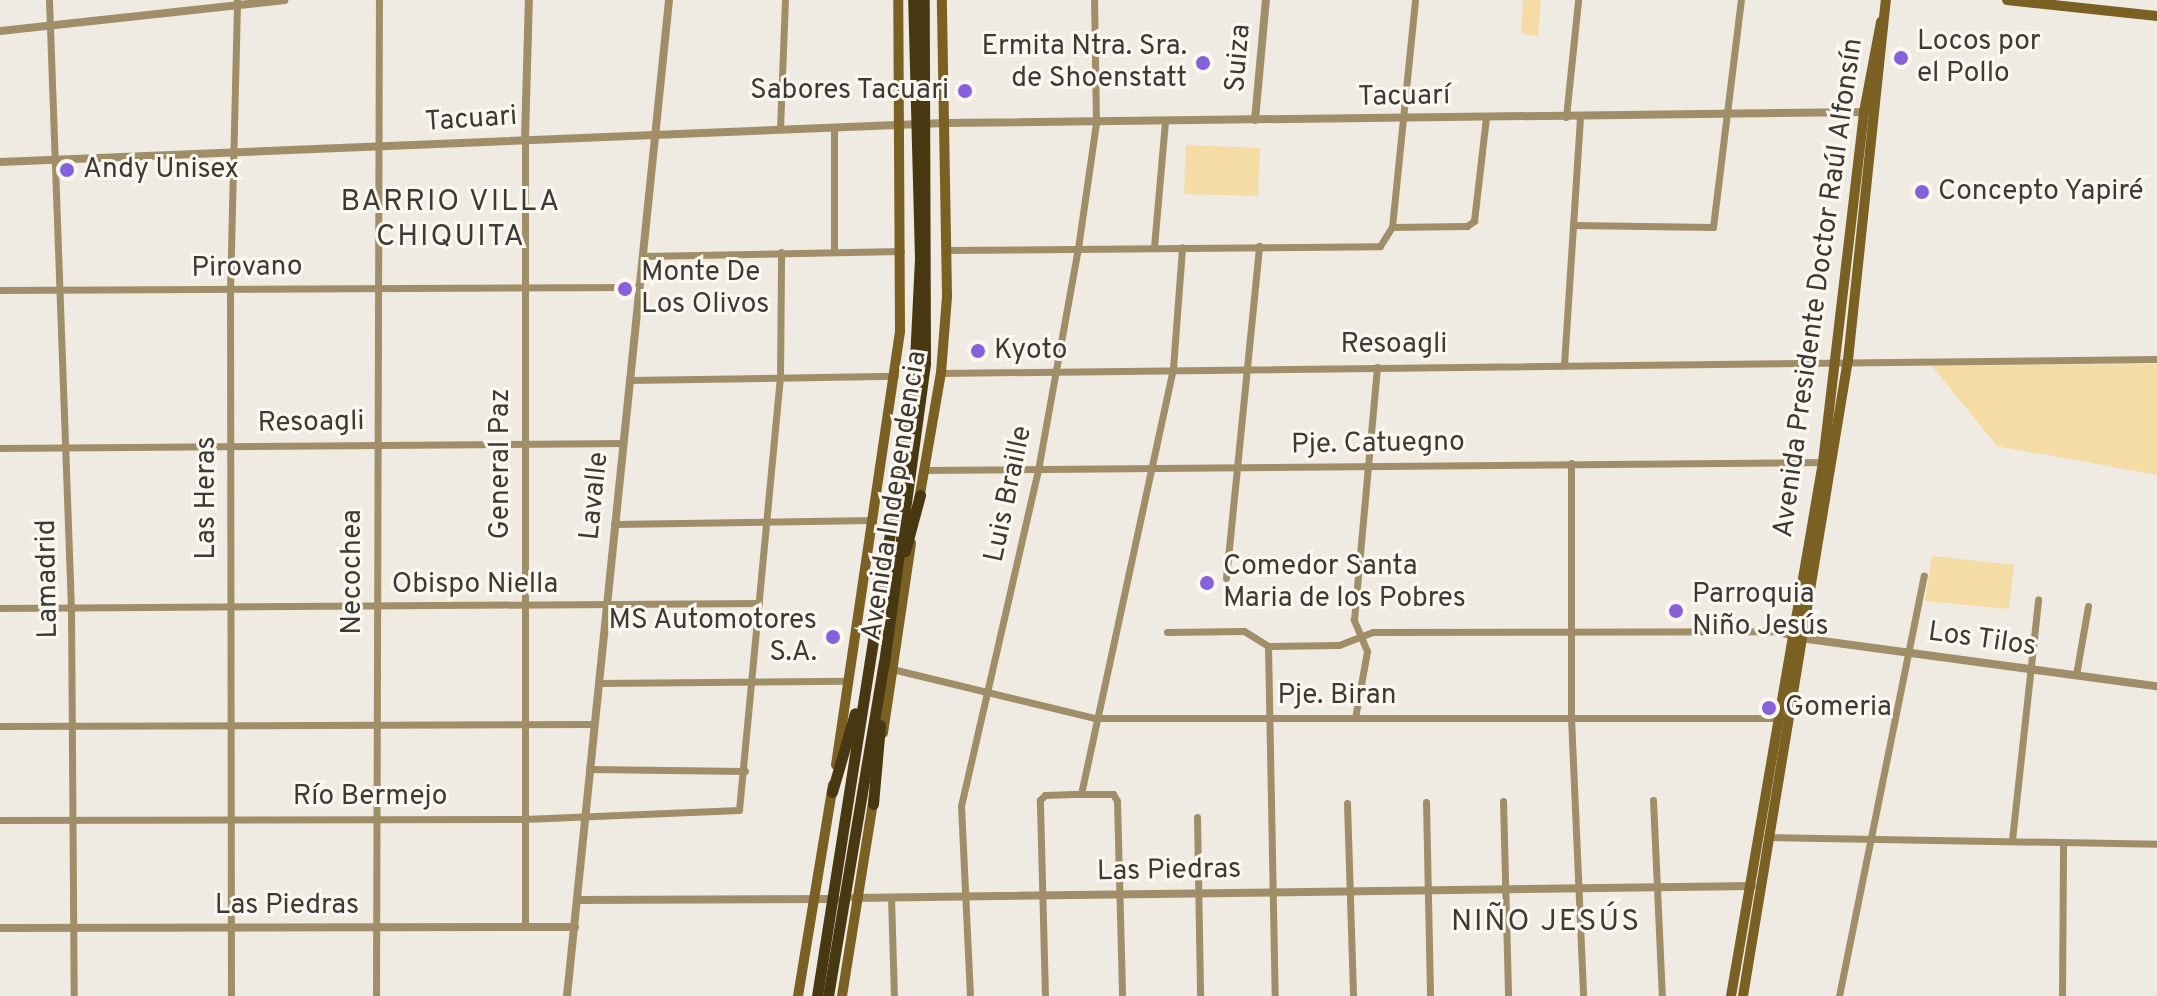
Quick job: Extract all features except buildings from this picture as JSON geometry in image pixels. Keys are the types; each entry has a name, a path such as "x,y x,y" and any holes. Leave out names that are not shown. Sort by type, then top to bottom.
{"highway":[{"name":"Avenida Independencia","path":"828,996 843,899 888,666 894,586 925,363 921,125 913,0"},
{"name":"Avenida Independencia","path":"817,996 915,366 924,0"},
{"path":"894,586 920,495"},
{"path":"832,792 869,666"},
{"path":"873,804 888,666"}],"main road":[{"name":"Avenida Independencia","path":"798,996 895,376 903,251 898,0"},
{"name":"Avenida Independencia","path":"888,666 941,373 948,250 942,0"},
{"name":"Avenida Presidente Doctor Raúl Alfonsín","path":"1731,996 1828,462 1870,112 1873,47 1886,0"},
{"path":"2007,0 2157,16"},
{"name":"Avenida Presidente Doctor Raúl Alfonsín","path":"1743,996 1771,837 1782,718"},
{"path":"842,996 873,804"}],"street":[{"path":"49,0 51,25"},
{"path":"0,31 284,0"},
{"name":"Necochea","path":"376,996 375,288 379,0"},
{"name":"General Paz","path":"525,927 522,288 529,0"},
{"name":"Lavalle","path":"567,996 669,0"},
{"path":"780,129 785,0"},
{"name":"Luis Braille","path":"970,996 961,806 1038,470 1078,248 1096,123 1094,0"},
{"name":"Suiza","path":"1255,120 1266,0"},
{"path":"948,250 1380,246 1387,240 1392,227 1415,0"},
{"path":"1566,117 1578,0"},
{"path":"1573,225 1713,227 1741,0"},
{"name":"Las Heras","path":"231,996 228,608 230,291 237,3"},
{"name":"Lamadrid","path":"51,25 74,726 74,996"},
{"name":"Tacuarí","path":"945,123 1403,120 1870,112"},
{"path":"1564,365 1580,117"},
{"path":"1392,227 1467,226 1478,215 1486,118"},
{"path":"1154,247 1165,122"},
{"name":"Tacuari","path":"0,162 377,148 655,132 945,123"},
{"path":"834,128 834,252"},
{"path":"1226,578 1259,246"},
{"path":"1081,794 1094,718 1173,368 1182,247"},
{"path":"642,256 903,251"},
{"path":"589,769 745,771 780,379 781,252"},
{"name":"Pirovano","path":"0,290 638,287"},
{"name":"Resoagli","path":"941,373 1842,360 2157,359"},
{"path":"1355,718 1367,651 1354,620 1377,367"},
{"path":"629,380 895,376"},
{"name":"Resoagli","path":"0,448 623,443"},
{"name":"Pje. Catuegno","path":"925,470 1828,462"},
{"path":"1571,463 1571,717 1583,996"},
{"path":"614,524 873,520"},
{"path":"1839,996 1868,837 1913,652 1924,576"},
{"path":"2012,840 2038,599"},
{"name":"Obispo Niella","path":"0,608 524,608 759,603"},
{"path":"2076,675 2088,606"},
{"path":"1167,632 1244,631 1268,646 1339,645 1360,635 1773,631 1796,637"},
{"name":"Los Tilos","path":"1796,637 2157,686"},
{"path":"1268,646 1275,996"},
{"name":"Pje. Biran","path":"888,666 1094,718 1782,718"},
{"path":"598,683 848,681"},
{"path":"0,726 594,724"},
{"name":"Río Bermejo","path":"0,820 524,819 585,813 739,810 745,771"},
{"path":"1045,996 1040,800 1045,795 1113,794 1117,801 1122,996"},
{"path":"1653,800 1662,996"},
{"path":"1503,801 1508,996"},
{"path":"1426,802 1430,996"},
{"path":"1347,803 1353,996"},
{"path":"1197,817 1200,996"},
{"path":"1759,837 2157,844"},
{"path":"2062,996 2063,842"},
{"name":"Las Piedras","path":"577,900 830,900 966,894 1579,886 1762,887"},
{"path":"891,897 894,996"},
{"name":"Las Piedras","path":"0,928 575,927"}],"shaded area":[{"path":"1523,0 1541,0 1538,36 1521,34"},
{"path":"1186,145 1260,148 1258,196 1184,194"},
{"path":"2157,364 2157,475 1997,446 1932,366"},
{"path":"1932,556 2014,565 2009,609 1925,601"}],"place":[{"name":"Locos por el Pollo","path":"1901,58"},
{"name":"Ermita Ntra. Sra. de Shoenstatt","path":"1203,63"},
{"name":"Sabores Tacuari","path":"965,91"},
{"name":"Andy Unisex","path":"67,170"},
{"name":"Concepto Yapiré","path":"1922,192"},
{"name":"Monte De Los Olivos","path":"625,289"},
{"name":"Kyoto","path":"978,351"},
{"name":"Comedor Santa Maria de los Pobres","path":"1207,583"},
{"name":"Parroquia Niño Jesús","path":"1676,611"},
{"name":"MS Automotores S.A.","path":"833,637"},
{"name":"Gomeria","path":"1769,708"}],"district":[{"name":"BARRIO VILLA CHIQUITA","path":"451,220"},
{"name":"NIÑO JESÚS","path":"1546,923"}]}
